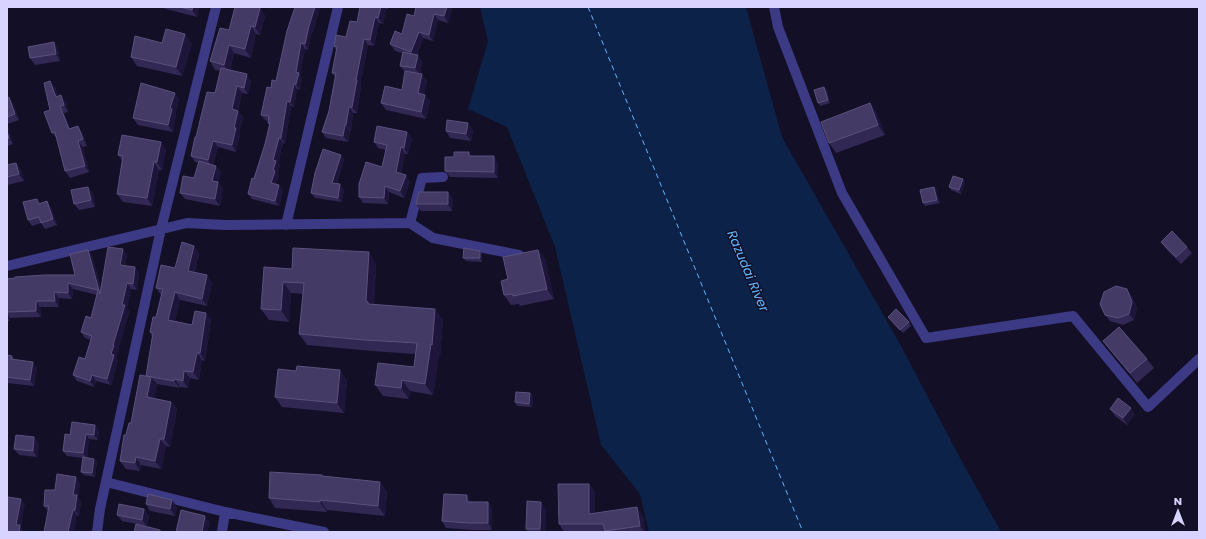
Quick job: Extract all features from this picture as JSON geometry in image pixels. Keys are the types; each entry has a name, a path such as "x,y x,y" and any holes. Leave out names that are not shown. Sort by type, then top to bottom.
{"street":[{"path":"97,532 100,509 161,228 216,7"},
{"path":"286,224 338,7"},
{"path":"774,7 778,27 842,193 926,338 1073,316 1148,407 1199,359"},
{"path":"410,222 422,178 442,177"},
{"path":"7,266 187,222 225,225 410,222 433,238 519,255"},
{"path":"106,482 225,512 324,532"},
{"path":"222,532 225,512"}],"water":[{"name":"Razudai River","path":"480,7 746,7 782,137 900,344 1001,532 649,532 640,494 601,445 555,247 507,127 468,109 488,41"}],"building":[{"path":"180,7 193,7 192,10"},
{"path":"235,7 260,8 255,27 251,26 245,49 229,45 224,65 210,61 220,28 229,30"},
{"path":"295,7 315,7 305,44 301,43 296,72 299,73 296,84 294,84 290,102 287,101 281,138 279,138 273,160 276,161 273,170 275,171 271,183 279,185 275,201 248,194 252,178 254,179 265,144 270,123 268,123 269,116 261,115 267,87 271,88 272,80 276,81 287,31"},
{"path":"360,7 381,7 378,18 375,17 370,40 364,39 352,107 349,107 343,136 322,132 329,111 336,73 332,73 337,47 334,46 336,35 346,37 350,21 357,22"},
{"path":"416,7 447,7 444,16 434,14 429,35 419,32 411,52 390,44 395,31 402,34 407,14 414,16"},
{"path":"166,29 185,34 176,67 131,57 135,36 162,43"},
{"path":"54,42 56,54 30,58 28,47"},
{"path":"403,52 418,55 415,68 400,66"},
{"path":"221,68 247,74 244,88 237,86 232,109 238,111 232,145 213,141 208,160 191,156 207,92 215,93"},
{"path":"405,71 422,74 418,93 425,95 421,112 381,103 385,86 402,90"},
{"path":"50,81 56,97 61,95 64,105 60,106 69,129 78,126 83,139 78,141 85,166 65,171 55,132 52,133 44,112 50,110 44,83"},
{"path":"141,83 175,93 170,108 172,109 168,125 133,118"},
{"path":"824,87 828,100 818,103 814,90"},
{"path":"9,97 15,114 7,117 7,98"},
{"path":"870,103 878,125 829,143 821,122"},
{"path":"447,120 468,123 466,134 446,131"},
{"path":"377,126 407,132 404,148 401,147 396,172 406,175 400,191 385,186 384,198 359,197 359,184 366,162 382,167 387,145 374,142"},
{"path":"122,135 161,142 157,162 154,162 147,198 117,194 123,156 118,155"},
{"path":"323,149 341,155 332,183 340,184 338,198 311,193 315,173"},
{"path":"454,152 469,152 469,156 494,156 494,172 445,171 445,157 454,157"},
{"path":"199,161 216,166 212,181 218,182 215,199 180,193 183,176 194,178"},
{"path":"16,163 19,174 7,177 7,165"},
{"path":"953,176 963,179 959,190 949,187"},
{"path":"88,187 91,200 74,204 71,190"},
{"path":"934,187 937,200 923,203 920,190"},
{"path":"419,192 448,192 448,204 416,204"},
{"path":"37,199 39,204 47,201 53,219 41,223 39,217 28,220 23,202"},
{"path":"1172,231 1187,247 1176,257 1161,242"},
{"path":"182,242 194,246 188,271 207,275 202,299 175,292 168,320 192,325 195,311 206,313 200,353 197,353 193,372 184,371 183,381 175,379 174,381 146,376 153,333 150,332 153,317 156,317 163,289 156,288 161,265 175,268"},
{"path":"108,247 123,249 120,265 135,267 133,284 127,283 122,305 125,305 113,345 111,354 114,355 107,379 92,375 90,381 73,375 79,357 85,359 92,336 81,332 86,316 91,318 98,290 68,283 68,293 54,292 55,301 36,301 36,311 7,312 7,279 45,275 75,275 70,254 88,250 100,294"},
{"path":"293,248 369,252 366,301 368,304 435,309 432,345 431,344 425,384 402,380 401,388 375,385 378,363 414,367 417,343 299,334 304,283 283,282 281,310 261,309 264,267 292,269"},
{"path":"464,248 480,251 480,258 463,258"},
{"path":"538,250 547,289 513,296 513,294 504,295 501,281 508,279 503,257"},
{"path":"1116,286 1127,289 1132,302 1129,314 1118,318 1105,315 1100,304 1104,292"},
{"path":"896,309 909,322 900,330 888,317"},
{"path":"1119,327 1147,359 1130,373 1103,341"},
{"path":"7,355 12,356 11,359 33,362 30,380 7,377"},
{"path":"297,366 340,370 337,403 275,397 278,369 296,371"},
{"path":"140,375 151,377 147,397 171,402 164,439 160,439 155,461 136,457 135,463 120,461 124,435 126,435 129,423 131,423"},
{"path":"516,392 530,393 529,404 515,402"},
{"path":"1118,398 1131,408 1123,418 1110,409"},
{"path":"72,422 95,425 94,435 86,434 83,453 63,451 65,434 70,435"},
{"path":"16,435 34,437 33,451 14,449"},
{"path":"83,457 94,459 92,473 81,472"},
{"path":"270,472 322,475 380,482 378,506 320,500 320,502 269,498"},
{"path":"57,474 76,477 73,495 77,495 75,510 73,510 68,532 44,532 49,506 44,506 45,490 55,490"},
{"path":"558,484 589,484 589,514 637,507 640,526 605,531 603,524 559,524"},
{"path":"148,494 172,500 170,509 146,504"},
{"path":"444,494 467,495 467,502 488,502 488,523 442,521"},
{"path":"8,497 21,499 16,525 20,525 19,532 7,532"},
{"path":"527,501 541,502 540,529 526,529"},
{"path":"119,504 144,509 142,520 117,515"},
{"path":"181,510 205,516 202,532 176,532"},
{"path":"136,524 160,530 160,532 134,532"}],"ferry route":[{"path":"588,7 803,532"}]}
